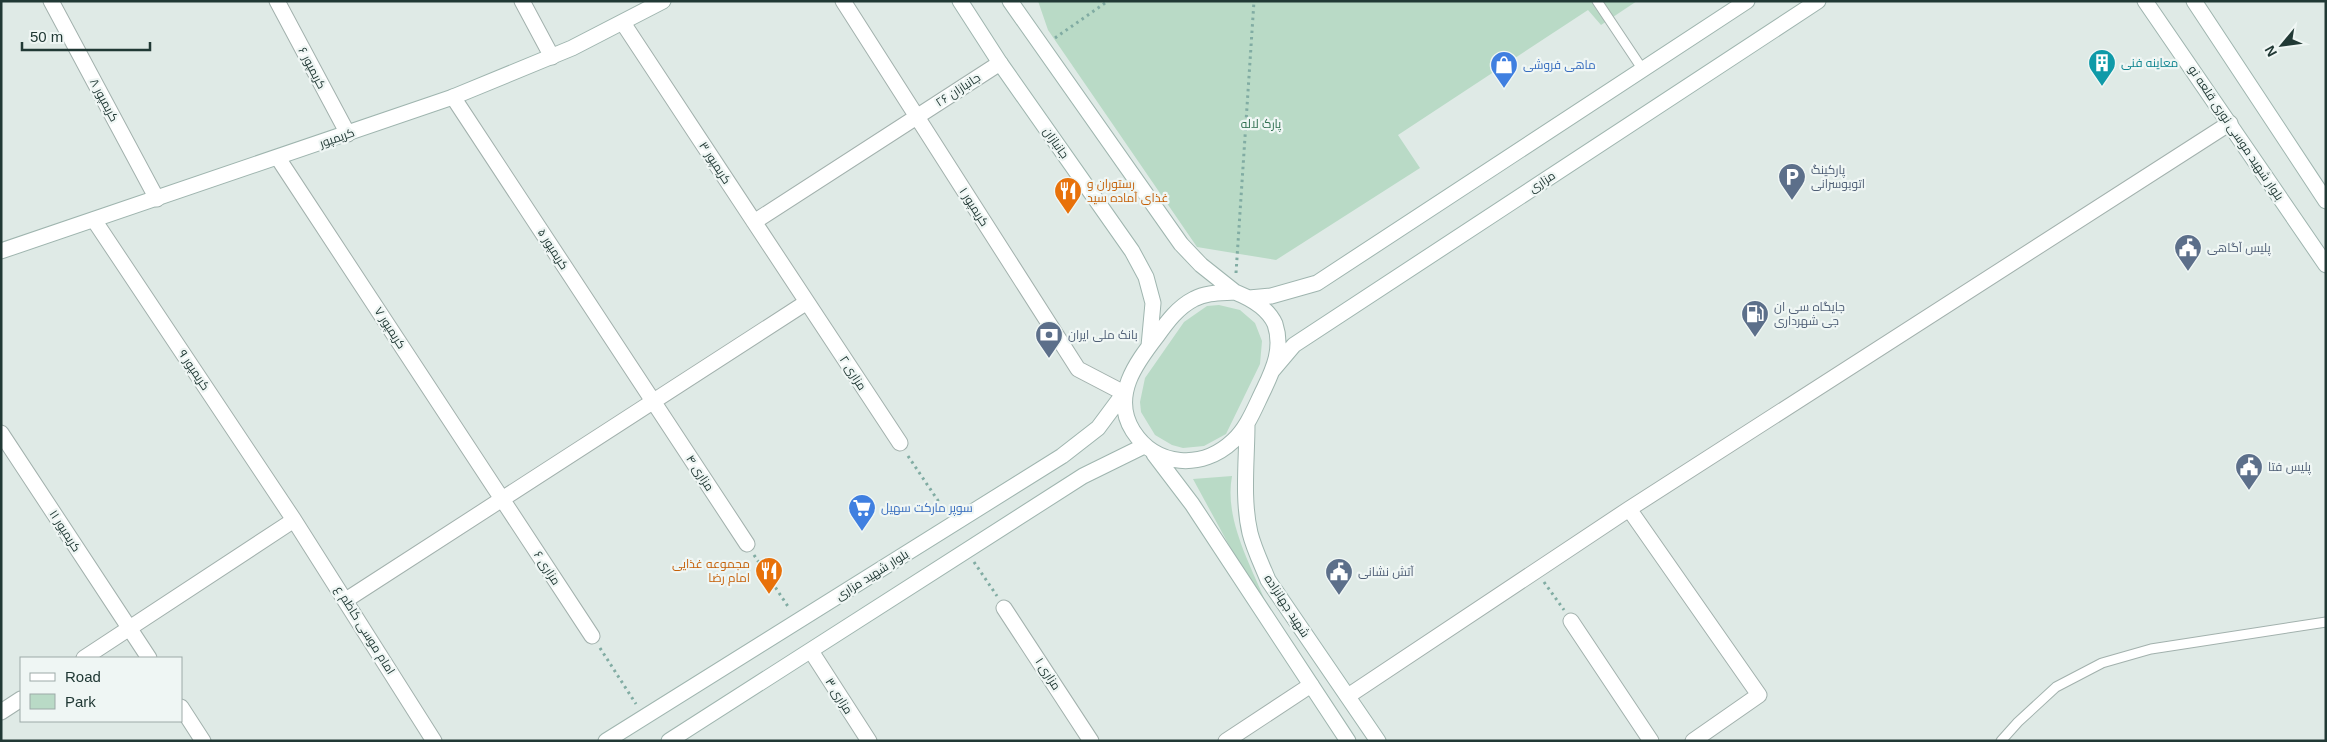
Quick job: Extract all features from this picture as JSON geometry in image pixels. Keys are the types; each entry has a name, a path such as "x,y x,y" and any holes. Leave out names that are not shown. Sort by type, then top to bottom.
{"street":[{"name":"کریمپور ۸","path":"51,1 157,199"},
{"name":"کریمپور ۶","path":"277,1 348,134"},
{"path":"522,1 552,58"},
{"name":"کریمپور","path":"1,250 157,199 453,97 552,58 663,1"},
{"name":"کریمپور ۱","path":"843,1 1078,369 1124,393"},
{"name":"جانبازان","path":"960,1 1000,63 1132,251 1146,277 1153,303 1149,346"},
{"path":"1010,1 1181,244 1200,265 1235,292 1261,306 1274,323 1278,340 1278,356 1247,424 1228,445 1205,459 1187,462 1169,459 1148,448 1130,427 1125,413 1124,393 1135,363 1176,312 1194,299 1208,294 1235,292"},
{"path":"1249,298 1271,296 1317,283 1747,1"},
{"name":"مزاری","path":"1272,371 1294,345 1818,1"},
{"name":"بلوار شهید موسی نوری قلعه نو","path":"2145,1 2326,265"},
{"path":"2194,1 2326,201"},
{"name":"کریمپور ۳","path":"623,23 807,302"},
{"name":"جانبازان ۲۶","path":"754,222 1000,63"},
{"name":"کریمپور ۵","path":"453,97 653,401"},
{"path":"1348,696 1629,509 2230,123"},
{"name":"کریمپور ۷","path":"278,158 502,499"},
{"name":"کریمپور ۹","path":"94,220 294,520"},
{"path":"346,600 807,302"},
{"name":"مزاری ۲","path":"807,302 900,443"},
{"name":"بلوار شهید مزاری","path":"606,741 954,524 1080,443 1098,428 1124,393"},
{"name":"مزاری ۴","path":"653,401 747,544"},
{"name":"شهید جهانزاده","path":"1247,424 1247,511 1250,533 1257,554 1268,580 1378,741"},
{"name":"کریمپور ۱۱","path":"1,433 148,657"},
{"path":"669,741 1083,476 1148,448"},
{"name":"شهید جهانزاده","path":"1148,448 1192,504 1348,741"},
{"name":"مزاری ۶","path":"502,499 592,636"},
{"path":"1629,509 1759,695 1693,741"},
{"path":"86,657 294,520"},
{"name":"امام موسی کاظم ع","path":"294,520 434,741"},
{"name":"مزاری ۱","path":"1004,608 1091,741"},
{"path":"1571,621 1651,741"},
{"name":"مزاری ۳","path":"811,651 869,741"},
{"path":"1226,741 1331,671"},
{"path":"1,712 20,700"},
{"path":"182,709 203,741"}],"lane":[{"path":"1597,1 1643,70"},
{"path":"2001,741 2018,722 2056,687 2102,663 2151,649 2326,622"}],"path":[{"path":"1042,47 1108,1"},
{"path":"1235,292 1254,1"},
{"path":"900,443 954,524"},
{"path":"747,544 798,621"},
{"path":"967,551 1004,608"},
{"path":"1536,570 1571,621"},
{"path":"592,636 644,717"}],"green space":[{"name":"پارک لاله","path":"1038,1 1637,1 1601,25 1588,10 1398,135 1420,168 1276,260 1197,247 1048,30"},
{"path":"1219,305 1240,310 1255,323 1262,341 1260,364 1226,434 1204,446 1183,448 1172,445 1155,435 1141,412 1140,402 1145,378 1184,322 1207,306"},
{"path":"1232,476 1231,492 1235,525 1246,557 1266,603 1242,569 1193,479"}],"place":[{"name":"معاینه فنی","path":"2102,87"},
{"name":"ماهی فروشی","path":"1504,89"},
{"name":"پارکینگ اتوبوسرانی","path":"1792,201"},
{"name":"رستوران و غذای آماده سید","path":"1068,215"},
{"name":"پلیس آگاهی","path":"2188,272"},
{"name":"جایگاه سی ان جی شهرداری","path":"1755,338"},
{"name":"بانک ملی ایران","path":"1049,359"},
{"name":"پلیس فتا","path":"2249,491"},
{"name":"سوپر مارکت سهیل","path":"862,532"},
{"name":"مجموعه غذایی امام رضا","path":"769,595"},
{"name":"آتش نشانی","path":"1339,596"}]}
